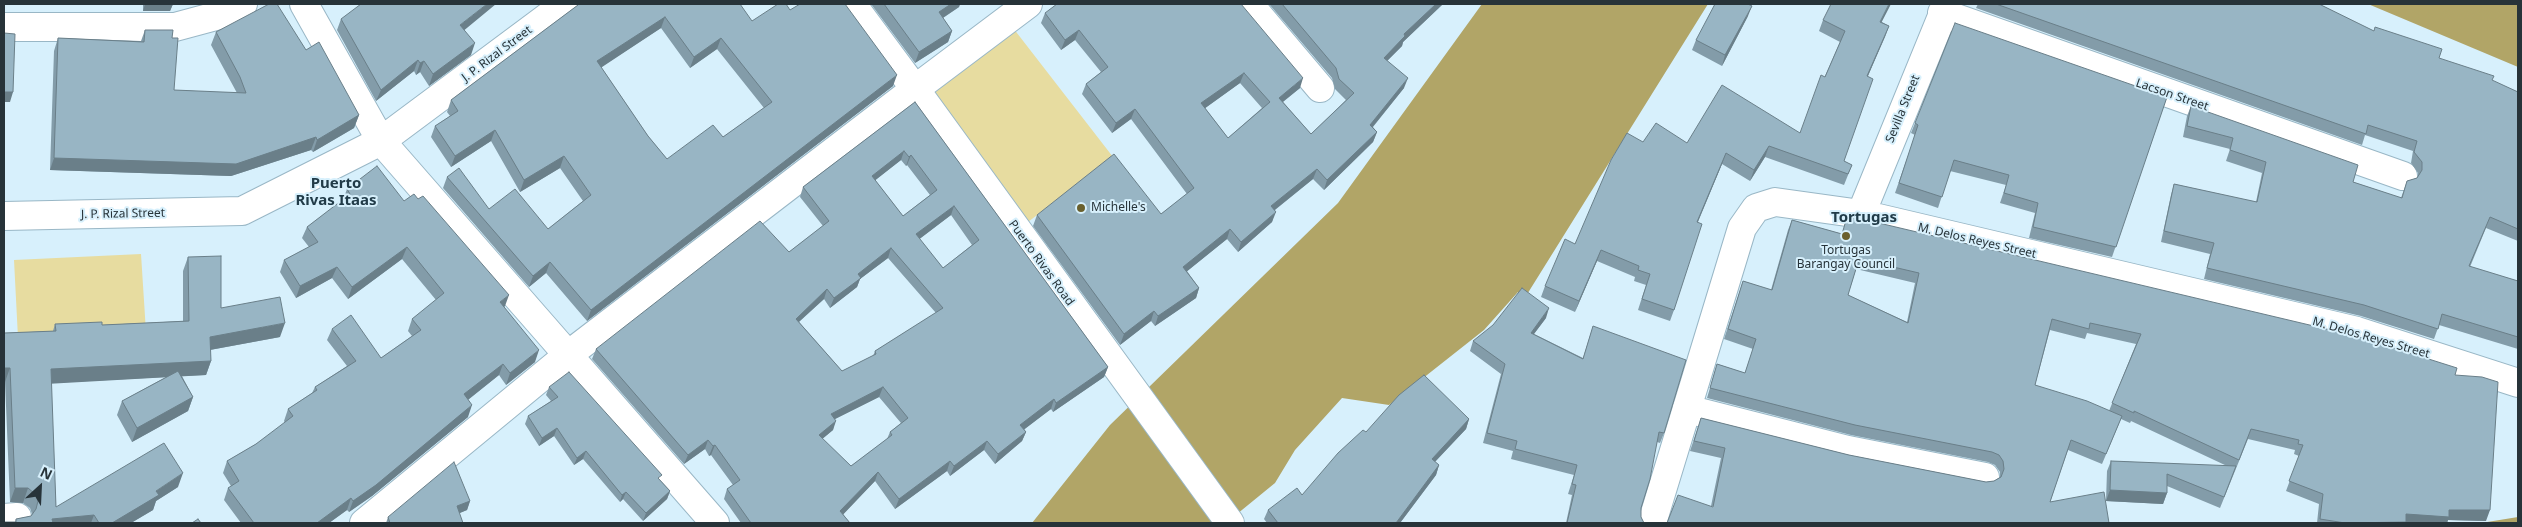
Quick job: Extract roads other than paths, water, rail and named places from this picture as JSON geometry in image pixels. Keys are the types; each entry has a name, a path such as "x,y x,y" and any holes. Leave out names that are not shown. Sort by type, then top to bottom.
{"street":[{"path":"4,27 175,27 227,13 243,4"},
{"path":"304,4 381,140 715,523"},
{"name":"J. P. Rizal Street","path":"4,216 242,211 381,140 565,4"},
{"name":"Puerto Rivas Road","path":"852,4 1119,369 1229,523"},
{"path":"364,523 568,355 914,89 1028,4"},
{"path":"1249,4 1320,88"},
{"name":"Lacson Street","path":"1944,9 2403,176"},
{"name":"Sevilla Street","path":"1861,214 1944,9"},
{"name":"M. Delos Reyes Street","path":"1652,523 1742,228 1756,208 1775,202 1861,214 2356,331 2518,383"},
{"path":"1687,409 1848,450 1985,477"}],"place":[{"name":"Michelle's","path":"1081,208"},
{"name":"Tortugas Barangay Council","path":"1846,236"}],"district":[{"name":"Puerto Rivas Itaas","path":"336,192"},
{"name":"Tortugas","path":"1864,218"}]}
